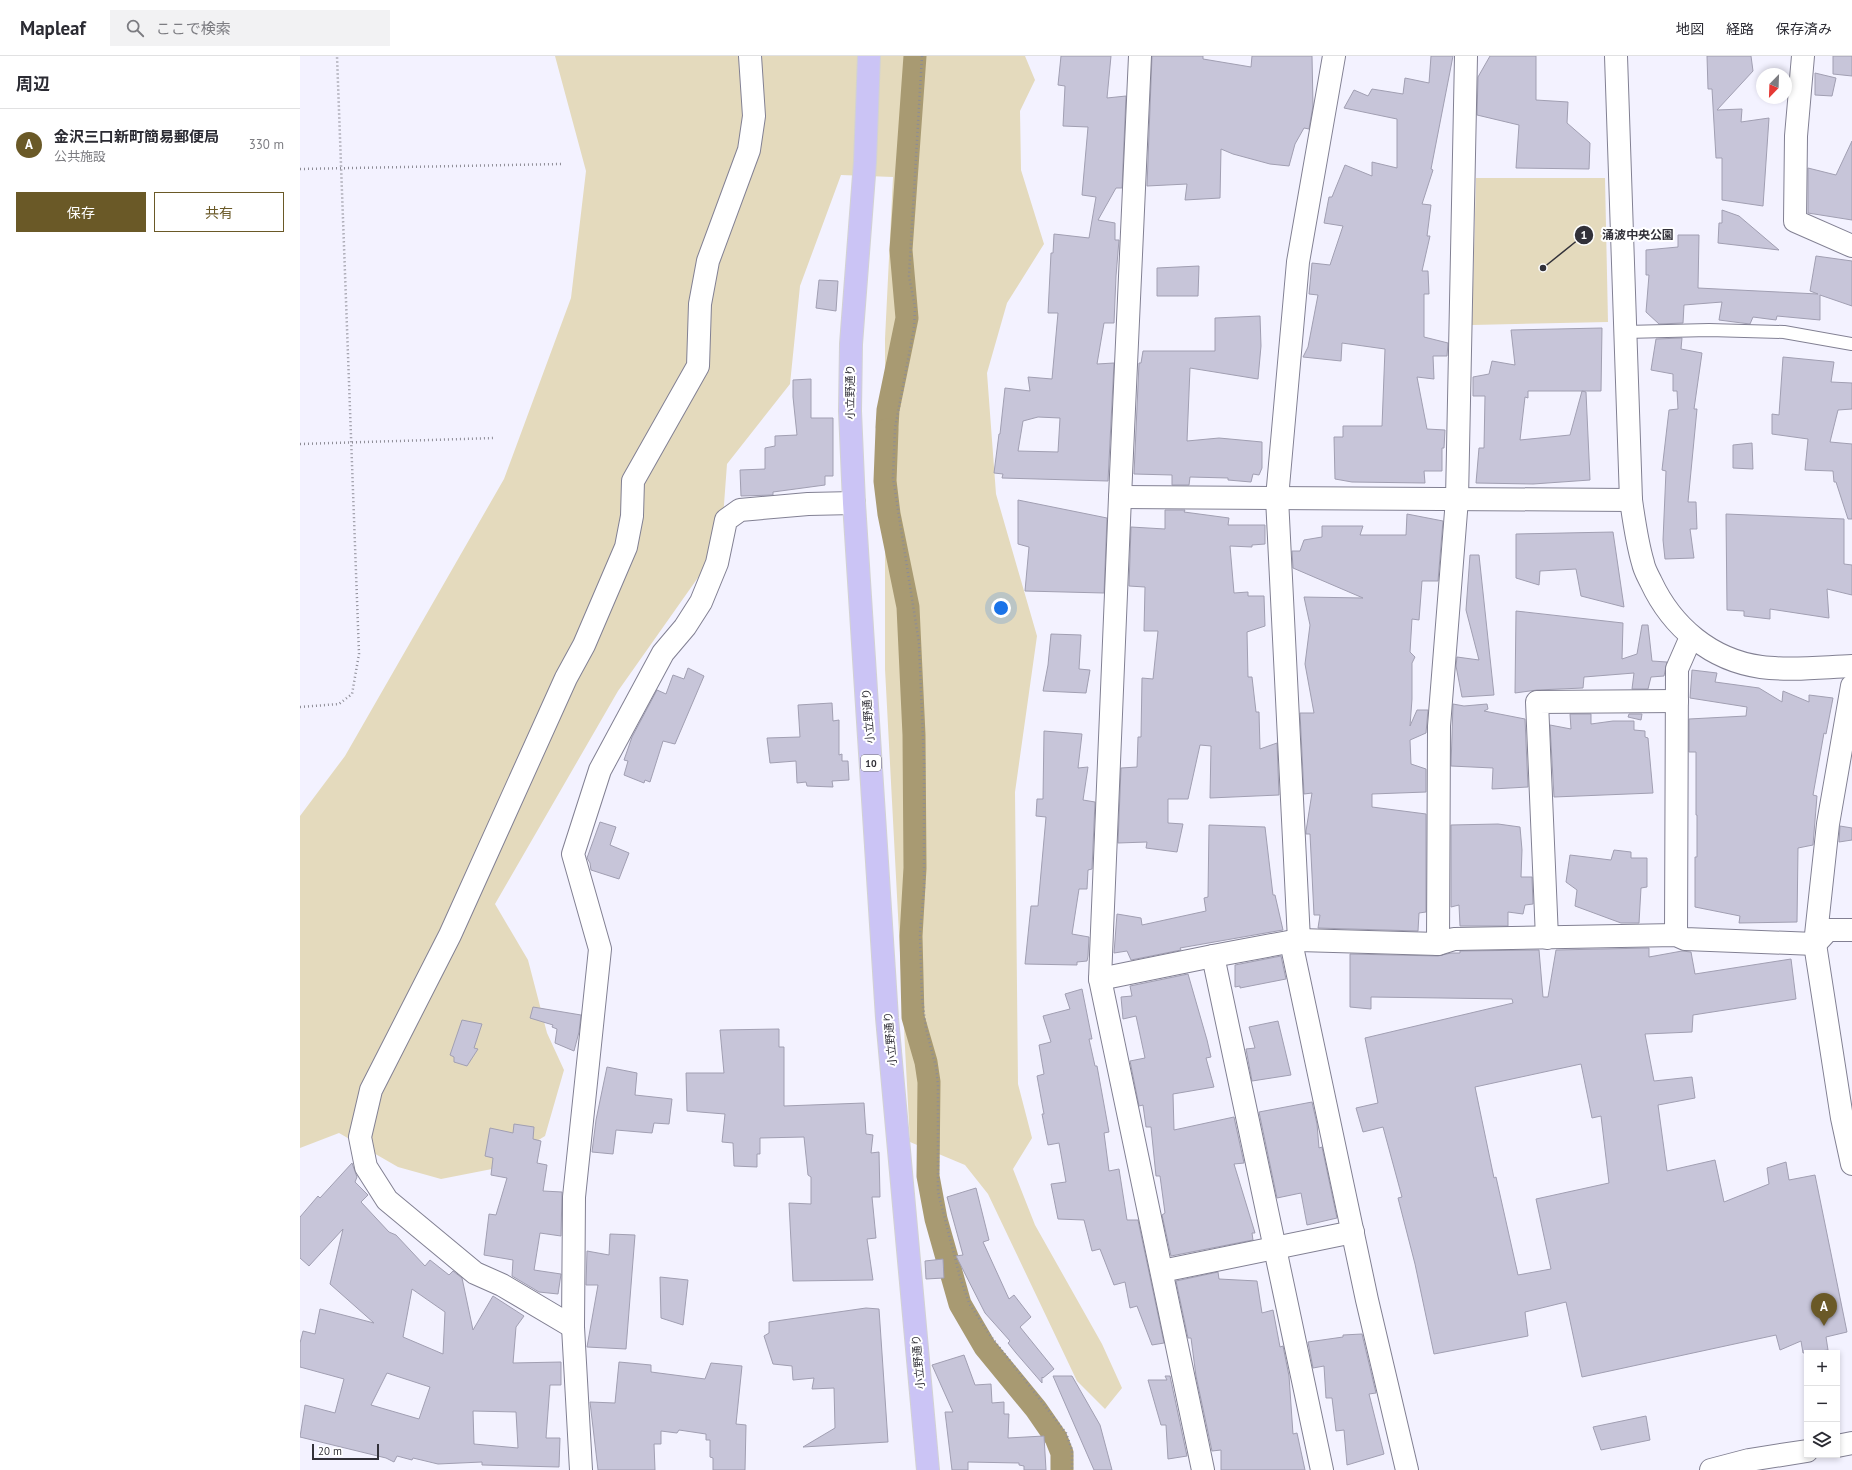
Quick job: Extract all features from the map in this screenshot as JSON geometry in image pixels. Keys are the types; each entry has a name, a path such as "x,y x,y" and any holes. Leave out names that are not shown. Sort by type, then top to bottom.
{"main road":[{"name":"小立野通り","path":"869,56 865,162 851,344 850,411 854,503 887,1018 928,1470"}],"street":[{"path":"573,1327 502,1285 475,1273 387,1200 366,1167 360,1137 371,1090 450,935 566,678 584,645 626,547 632,516 633,481 698,366 700,304 708,261 749,150 754,116 750,56"},
{"path":"1140,56 1100,979 1203,1470"},
{"path":"1334,56 1298,262 1277,498 1295,941 1353,1232 1407,1470"},
{"path":"1438,944 1439,726 1457,499 1466,56"},
{"path":"1616,56 1630,500 1643,563 1658,597 1691,637 1705,647 1734,661 1762,667 1852,666"},
{"path":"1803,56 1796,136 1795,221 1852,246"},
{"path":"1120,497 1630,500"},
{"path":"581,1470 573,1327 574,1197 600,949 572,854 600,770 663,653 685,627 701,602 717,563 726,520 740,510 808,504 854,503"},
{"path":"1676,935 1677,669 1691,637"},
{"path":"1852,686 1828,824 1814,944 1842,1118 1852,1164"},
{"path":"1546,938 1537,702 1677,700"},
{"path":"1100,979 1295,941 1438,944 1454,938 1546,938 1676,935 1685,939 1814,944 1828,930 1852,930"},
{"path":"1213,956 1322,1470"},
{"path":"1162,1271 1353,1232"},
{"path":"1840,1445 1852,1443"},
{"path":"1711,1470 1750,1465 1804,1452"}],"lane":[{"path":"1625,332 1709,330 1784,332 1852,344"}],"path":[{"path":"300,707 339,704 352,694 359,654 336,56"},
{"path":"922,56 909,276 915,307 914,328 895,428 893,478 919,643 924,762 924,888 920,933 922,998 926,1029 936,1067 938,1085 938,1192 960,1277 969,1303 988,1334 1066,1433 1072,1450 1072,1470"},
{"path":"300,169 561,164"},
{"path":"300,444 494,438"}],"shaded area":[{"path":"555,56 1025,56 1035,80 1020,111 1021,170 1044,244 1007,303 987,373 996,494 1037,636 1015,792 1018,1084 1032,1138 1013,1169 1035,1225 1102,1344 1122,1388 1105,1409 1077,1381 988,1194 965,1165 910,1142 885,669 885,339 893,177 841,175 800,286 790,384 727,464 721,545 618,691 495,904 528,960 547,1033 564,1070 545,1136 492,1169 441,1179 398,1167 339,1133 300,1148 300,816 345,756 504,479 571,298 586,171"},
{"path":"1476,178 1605,178 1608,322 1472,325"}],"building":[{"path":"1061,56 1111,56 1107,98 1126,96 1122,188 1116,188 1098,220 1115,223 1115,240 1119,240 1114,323 1104,323 1097,364 1114,363 1108,481 1002,478 1003,474 994,473 1005,388 1030,391 1028,377 1052,379 1058,313 1048,313 1051,253 1053,253 1054,234 1089,238 1096,197 1082,195 1088,127 1063,126 1065,86 1058,85","holes":["1038,417 1060,418 1058,452 1018,451 1023,421"]},
{"path":"1152,56 1203,56 1203,59 1251,67 1252,56 1312,56 1313,106 1309,129 1304,128 1295,144 1289,166 1270,164 1233,154 1221,149 1220,198 1185,200 1187,184 1147,186"},
{"path":"1431,56 1453,56 1431,169 1433,170 1422,204 1431,205 1427,236 1430,236 1422,271 1428,271 1429,294 1424,294 1424,337 1448,343 1447,356 1433,356 1434,379 1417,377 1427,429 1445,430 1444,448 1442,448 1442,471 1424,471 1425,483 1352,482 1335,479 1334,437 1343,437 1343,426 1382,426 1385,349 1342,343 1341,361 1303,357 1308,347 1318,295 1309,294 1312,263 1330,265 1343,226 1324,223 1329,197 1332,197 1345,165 1372,176 1372,162 1397,168 1397,119 1344,108 1354,90 1368,96 1372,89 1403,94 1405,78 1429,83"},
{"path":"1490,56 1536,56 1536,100 1568,102 1567,123 1590,143 1589,169 1516,168 1519,125 1477,115 1478,77"},
{"path":"1707,56 1751,56 1753,71 1717,110 1742,109 1741,122 1769,118 1763,206 1722,200 1722,158 1716,158 1712,89 1708,89"},
{"path":"1833,56 1852,56 1852,76 1833,74"},
{"path":"1815,73 1836,78 1832,96 1815,95"},
{"path":"1852,141 1852,220 1808,213 1808,168 1836,175"},
{"path":"1722,210 1739,216 1779,250 1718,243 1719,223 1722,223"},
{"path":"1678,235 1699,235 1698,288 1818,294 1810,291 1816,256 1852,261 1852,306 1820,295 1820,320 1777,316 1776,320 1753,317 1750,324 1719,320 1722,302 1684,305 1683,323 1659,324 1646,312 1649,275 1646,275 1646,250 1678,247"},
{"path":"1199,266 1198,296 1157,296 1157,268"},
{"path":"819,280 838,281 836,311 816,308"},
{"path":"1260,316 1261,346 1258,379 1190,368 1187,441 1219,438 1262,442 1262,468 1259,475 1253,474 1251,482 1228,480 1228,478 1190,477 1189,485 1172,485 1172,475 1134,474 1139,363 1141,363 1143,351 1215,351 1215,318"},
{"path":"1602,328 1601,391 1582,391 1586,392 1590,480 1533,484 1476,483 1479,448 1484,448 1485,396 1473,396 1473,377 1489,374 1492,361 1515,365 1511,330","holes":["1528,391 1582,391 1570,435 1520,440 1525,397 1528,398"]},
{"path":"1682,338 1681,349 1702,353 1694,409 1697,409 1688,502 1696,502 1697,529 1690,529 1694,558 1665,559 1663,540 1666,471 1662,470 1669,410 1678,409 1677,391 1673,391 1673,374 1651,370 1656,339"},
{"path":"1783,357 1834,362 1831,382 1852,383 1852,409 1838,410 1830,442 1852,444 1852,519 1848,519 1836,482 1834,482 1833,471 1805,470 1808,439 1772,434 1772,414 1779,415"},
{"path":"811,379 811,418 833,418 833,476 825,476 825,485 773,492 773,495 741,496 740,470 765,469 765,448 775,446 775,436 797,435 793,397 793,380"},
{"path":"1752,443 1753,469 1733,468 1733,445"},
{"path":"1018,500 1107,518 1104,593 1025,591 1029,547 1018,544"},
{"path":"1165,510 1185,510 1184,512 1229,518 1228,525 1265,525 1265,544 1252,545 1252,547 1230,546 1234,593 1248,592 1248,596 1264,596 1265,626 1247,632 1248,677 1252,677 1256,712 1259,712 1260,749 1277,743 1279,795 1210,798 1211,746 1200,745 1188,799 1168,799 1168,823 1183,824 1177,852 1146,848 1147,842 1118,843 1121,768 1137,767 1138,737 1141,737 1142,678 1153,679 1158,631 1144,631 1145,587 1129,586 1131,527 1165,529"},
{"path":"1407,514 1443,521 1438,581 1422,581 1419,620 1412,619 1410,652 1415,657 1412,663 1410,726 1417,710 1428,710 1426,733 1410,740 1411,764 1426,769 1426,792 1372,794 1372,807 1426,814 1426,912 1419,913 1418,931 1318,928 1320,915 1314,915 1310,834 1306,834 1312,793 1304,794 1300,713 1314,713 1305,664 1310,625 1304,597 1363,598 1293,568 1292,551 1300,551 1304,540 1322,537 1322,526 1363,526 1360,535 1406,535"},
{"path":"1726,514 1844,519 1844,564 1852,565 1852,595 1827,589 1829,618 1770,609 1770,619 1744,616 1744,611 1727,610"},
{"path":"1613,532 1624,607 1581,596 1576,569 1540,571 1539,585 1516,578 1516,534"},
{"path":"1470,555 1479,555 1494,695 1462,697 1456,666 1457,657 1479,660 1466,610"},
{"path":"1516,611 1623,623 1622,659 1637,654 1642,625 1648,625 1652,661 1667,662 1664,676 1651,677 1648,689 1632,689 1634,673 1584,677 1583,688 1537,690 1515,693"},
{"path":"1051,634 1081,635 1079,669 1090,670 1086,693 1043,691 1048,665"},
{"path":"688,668 704,676 675,744 663,741 650,782 645,780 644,783 624,775 628,761 624,760 632,737 657,690 666,694 673,675 684,679"},
{"path":"1692,670 1717,673 1715,682 1759,688 1782,702 1783,691 1809,702 1809,695 1833,698 1826,734 1824,733 1813,795 1817,796 1813,845 1798,848 1797,922 1739,923 1740,916 1695,907 1695,857 1697,857 1696,752 1689,752 1689,719 1746,716 1747,707 1690,698"},
{"path":"832,703 833,721 839,720 839,755 842,754 842,761 848,761 849,780 832,781 833,787 807,786 806,782 797,783 796,761 770,763 767,738 800,737 798,705"},
{"path":"1453,704 1464,706 1487,704 1488,709 1484,711 1525,719 1528,787 1492,789 1493,768 1451,766"},
{"path":"1570,714 1591,714 1591,724 1613,721 1634,721 1634,730 1645,731 1645,737 1648,738 1653,793 1554,797 1550,725 1571,729"},
{"path":"1629,714 1642,714 1641,720 1628,717"},
{"path":"1044,731 1082,734 1078,768 1088,767 1083,800 1095,802 1092,869 1088,870 1087,889 1079,889 1072,934 1089,937 1088,956 1087,961 1077,962 1077,965 1025,964 1031,906 1038,906 1046,817 1036,816 1037,799 1043,799"},
{"path":"600,822 616,827 610,845 629,853 619,879 591,870 590,863 587,858"},
{"path":"1498,824 1520,827 1522,850 1521,877 1532,877 1533,904 1525,905 1523,914 1508,912 1508,926 1460,926 1459,905 1451,907 1451,825"},
{"path":"1209,825 1265,827 1273,895 1275,895 1283,930 1180,948 1181,950 1131,960 1127,951 1114,953 1117,914 1141,918 1142,925 1206,911 1204,898 1208,897"},
{"path":"1840,826 1852,828 1852,840 1839,842"},
{"path":"1614,850 1631,852 1631,858 1647,858 1647,887 1641,888 1639,923 1621,923 1575,906 1577,890 1566,882 1570,855 1611,860"},
{"path":"1649,948 1649,957 1682,951 1691,952 1695,974 1791,959 1796,999 1693,1015 1692,1032 1645,1034 1654,1081 1692,1077 1695,1098 1658,1105 1667,1171 1715,1160 1724,1202 1769,1184 1767,1168 1786,1162 1789,1180 1815,1175 1847,1332 1826,1337 1828,1350 1804,1350 1803,1353 1801,1341 1780,1350 1776,1335 1582,1377 1566,1302 1525,1312 1528,1336 1434,1354 1415,1264 1398,1198 1402,1197 1383,1127 1363,1132 1356,1108 1378,1103 1365,1038 1513,1003 1512,999 1371,997 1371,1009 1350,1007 1350,954 1438,956 1451,953 1460,953 1460,951 1539,950 1543,997 1548,997 1556,950","holes":["1581,1064 1592,1118 1601,1116 1609,1183 1536,1199 1551,1269 1518,1275 1496,1177 1494,1178 1475,1087"]},
{"path":"1281,956 1286,979 1240,988 1240,986 1235,987 1235,965"},
{"path":"1188,974 1211,1057 1206,1058 1214,1087 1173,1094 1174,1130 1234,1117 1244,1163 1234,1164 1255,1233 1252,1233 1253,1240 1171,1256 1162,1215 1165,1213 1160,1176 1156,1176 1151,1127 1146,1127 1143,1105 1139,1106 1130,1061 1145,1058 1136,1016 1123,1019 1121,997 1132,996 1130,986"},
{"path":"1082,989 1092,1039 1089,1039 1095,1066 1097,1066 1109,1132 1104,1133 1109,1171 1119,1169 1127,1220 1138,1220 1164,1343 1152,1345 1137,1306 1130,1308 1125,1282 1114,1285 1100,1249 1092,1251 1084,1220 1058,1219 1051,1184 1066,1182 1059,1143 1048,1145 1037,1076 1044,1074 1039,1045 1051,1042 1043,1016 1070,1009 1065,994"},
{"path":"533,1007 581,1015 579,1032 574,1051 555,1043 557,1029 552,1027 553,1025 530,1018"},
{"path":"462,1020 482,1024 474,1048 478,1049 467,1066 454,1062 454,1057 450,1055"},
{"path":"1278,1021 1291,1075 1252,1081 1246,1049 1255,1048 1249,1027"},
{"path":"779,1029 779,1047 784,1047 784,1106 864,1103 866,1134 873,1135 871,1153 879,1152 880,1197 872,1197 876,1238 867,1239 873,1280 793,1281 789,1203 811,1204 811,1177 808,1175 804,1137 760,1138 760,1154 757,1154 757,1167 734,1166 733,1143 722,1142 725,1114 687,1111 686,1073 724,1073 720,1030"},
{"path":"607,1067 637,1073 635,1095 672,1099 669,1124 654,1123 652,1133 616,1130 613,1154 592,1152 596,1120"},
{"path":"1312,1102 1317,1124 1319,1148 1322,1147 1337,1218 1307,1225 1301,1193 1277,1198 1259,1112"},
{"path":"514,1124 534,1127 533,1139 541,1141 537,1163 547,1165 543,1191 562,1192 561,1236 540,1233 534,1270 561,1274 558,1294 539,1292 512,1276 513,1260 484,1255 489,1214 496,1215 507,1178 491,1175 493,1158 485,1156 490,1128 513,1133"},
{"path":"352,1163 357,1177 355,1182 368,1195 361,1202 389,1232 396,1235 425,1266 430,1260 449,1275 453,1271 462,1278 473,1330 493,1296 524,1316 516,1327 513,1363 561,1362 561,1385 550,1385 546,1438 560,1438 559,1467 482,1465 482,1462 438,1464 397,1456 394,1462 386,1458 300,1437 305,1405 335,1413 344,1379 300,1367 300,1343 303,1331 315,1334 320,1309 374,1323 330,1284 343,1229 309,1266 300,1258 300,1217 318,1196 320,1198","holes":["412,1289 445,1312 443,1354 403,1337","387,1373 430,1387 419,1419 371,1405","473,1411 516,1412 518,1448 474,1444"]},
{"path":"976,1188 989,1240 983,1242 1009,1299 1014,1295 1031,1317 1020,1327 1054,1369 1043,1378 1042,1377 1042,1383 1008,1343 1010,1341 985,1313 956,1256 963,1255 947,1197"},
{"path":"610,1234 635,1235 626,1349 587,1347 598,1285 586,1285 587,1251 609,1255"},
{"path":"943,1259 944,1278 926,1279 925,1261"},
{"path":"1218,1272 1219,1279 1257,1281 1262,1313 1273,1310 1280,1347 1283,1346 1289,1376 1293,1434 1297,1433 1305,1470 1221,1470 1221,1450 1212,1451 1196,1376 1191,1338 1188,1338 1176,1281"},
{"path":"660,1277 688,1280 683,1325 661,1318"},
{"path":"866,1308 879,1309 888,1442 803,1447 835,1428 834,1388 812,1389 814,1378 793,1380 792,1366 773,1364 764,1336 769,1333 769,1322"},
{"path":"1362,1334 1376,1393 1369,1394 1384,1454 1347,1465 1344,1430 1336,1431 1332,1398 1326,1398 1324,1366 1313,1368 1308,1342 1343,1337 1343,1335"},
{"path":"964,1355 975,1385 991,1384 992,1403 1004,1402 1004,1414 1009,1414 1008,1438 1044,1436 1046,1470 1024,1470 1024,1466 1019,1465 1019,1463 968,1462 968,1470 952,1470 945,1412 953,1412 932,1365"},
{"path":"619,1362 651,1365 651,1372 705,1379 711,1363 742,1366 736,1424 746,1425 745,1470 713,1470 713,1458 710,1457 710,1440 706,1440 706,1434 679,1430 677,1433 661,1431 661,1444 654,1444 655,1470 598,1470 590,1402 615,1403"},
{"path":"1053,1376 1072,1376 1100,1425 1112,1470 1094,1470"},
{"path":"1165,1376 1170,1376 1187,1456 1168,1459 1166,1425 1161,1425 1148,1380 1167,1380"},
{"path":"1646,1416 1650,1440 1601,1450 1593,1427"}],"waterway":[{"path":"887,427 888,410 907,318 901,250 915,56"},
{"path":"887,430 885,481 889,514 908,607 914,735 915,868 911,936 913,1017 926,1062 929,1082 928,1176 936,1219 960,1304 985,1347 1036,1409 1056,1438 1062,1453 1062,1470"}],"place":[{"name":"涌波中央公園","path":"1543,268"},
{"name":"金沢三口新町簡易郵便局","path":"1824,1326"}]}
